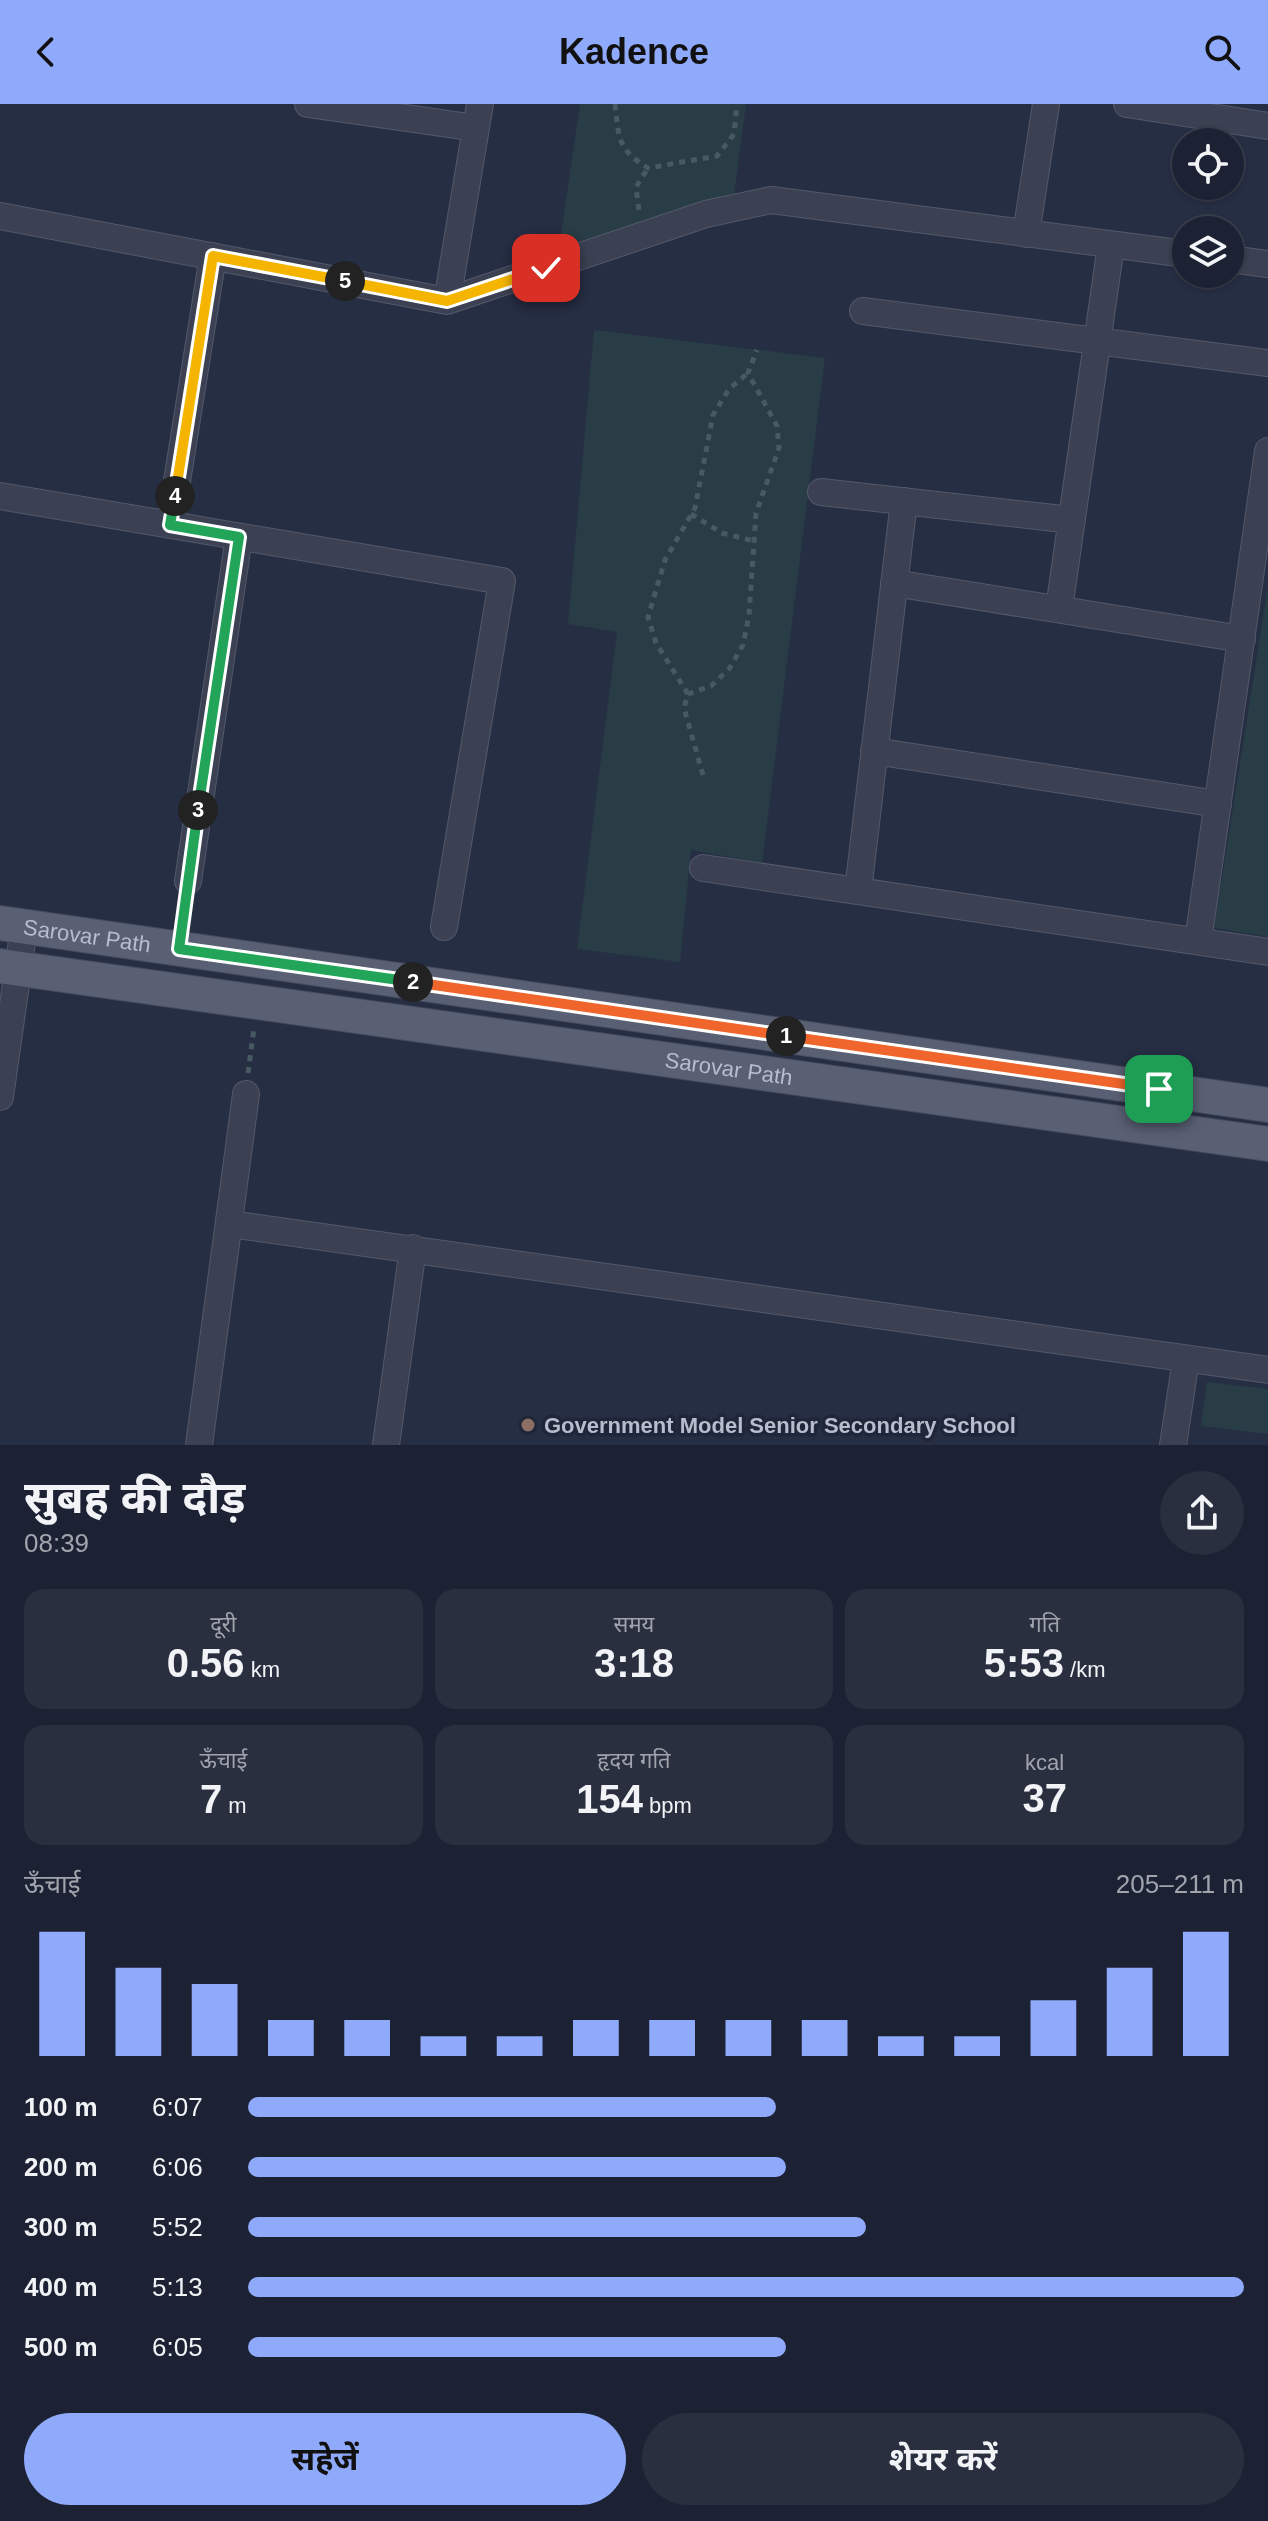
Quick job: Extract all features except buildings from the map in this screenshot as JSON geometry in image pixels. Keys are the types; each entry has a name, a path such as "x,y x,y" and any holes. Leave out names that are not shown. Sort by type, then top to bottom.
{"main road":[{"name":"Sarovar Path","path":"12,925 1268,1105"},
{"name":"Sarovar Path","path":"9,967 1268,1144"}],"street":[{"path":"308,104 478,116 447,301"},
{"path":"1026,234 1046,104"},
{"path":"1127,104 1231,112 1268,126"},
{"path":"0,216 447,301 706,214 771,200 1172,252"},
{"path":"1059,609 1111,245"},
{"path":"170,525 213,256"},
{"path":"1244,261 1268,264"},
{"path":"863,311 1268,363"},
{"path":"1198,941 1267,465"},
{"path":"821,492 1072,520"},
{"path":"0,496 502,581 444,927"},
{"path":"858,891 904,501"},
{"path":"188,881 239,537"},
{"path":"894,583 1242,639"},
{"path":"874,751 1218,804"},
{"path":"703,868 1268,952"},
{"path":"0,1097 12,925"},
{"path":"199,1445 246,1094"},
{"path":"230,1224 1268,1370"},
{"path":"386,1445 413,1248"},
{"path":"1173,1445 1186,1359"}],"path":[{"path":"615,104 619,135 628,156 648,168 717,156 734,134 737,104"},
{"path":"645,234 636,187 648,168"},
{"path":"703,775 684,708 688,694 656,643 648,617 665,560 695,508 713,415 729,389 748,373 757,350"},
{"path":"688,694 711,686 729,669 743,645 753,583 756,513 779,448 777,426 748,373"},
{"path":"691,514 722,533 754,541"},
{"path":"179,949 188,881"},
{"path":"246,1094 257,1002"}],"shaded area":[{"path":"580,104 746,104 734,195 559,248"},
{"path":"594,330 825,358 762,863 691,850 680,962 577,949 617,632 568,624"},
{"path":"1268,586 1268,937 1214,928"},
{"path":"1207,1382 1268,1389 1268,1434 1201,1426"}],"place":[{"name":"Government Model Senior Secondary School","path":"528,1425"}],"route":[{"path":"546,268 447,301 213,256 170,525 239,537 179,949 1159,1089"}]}
